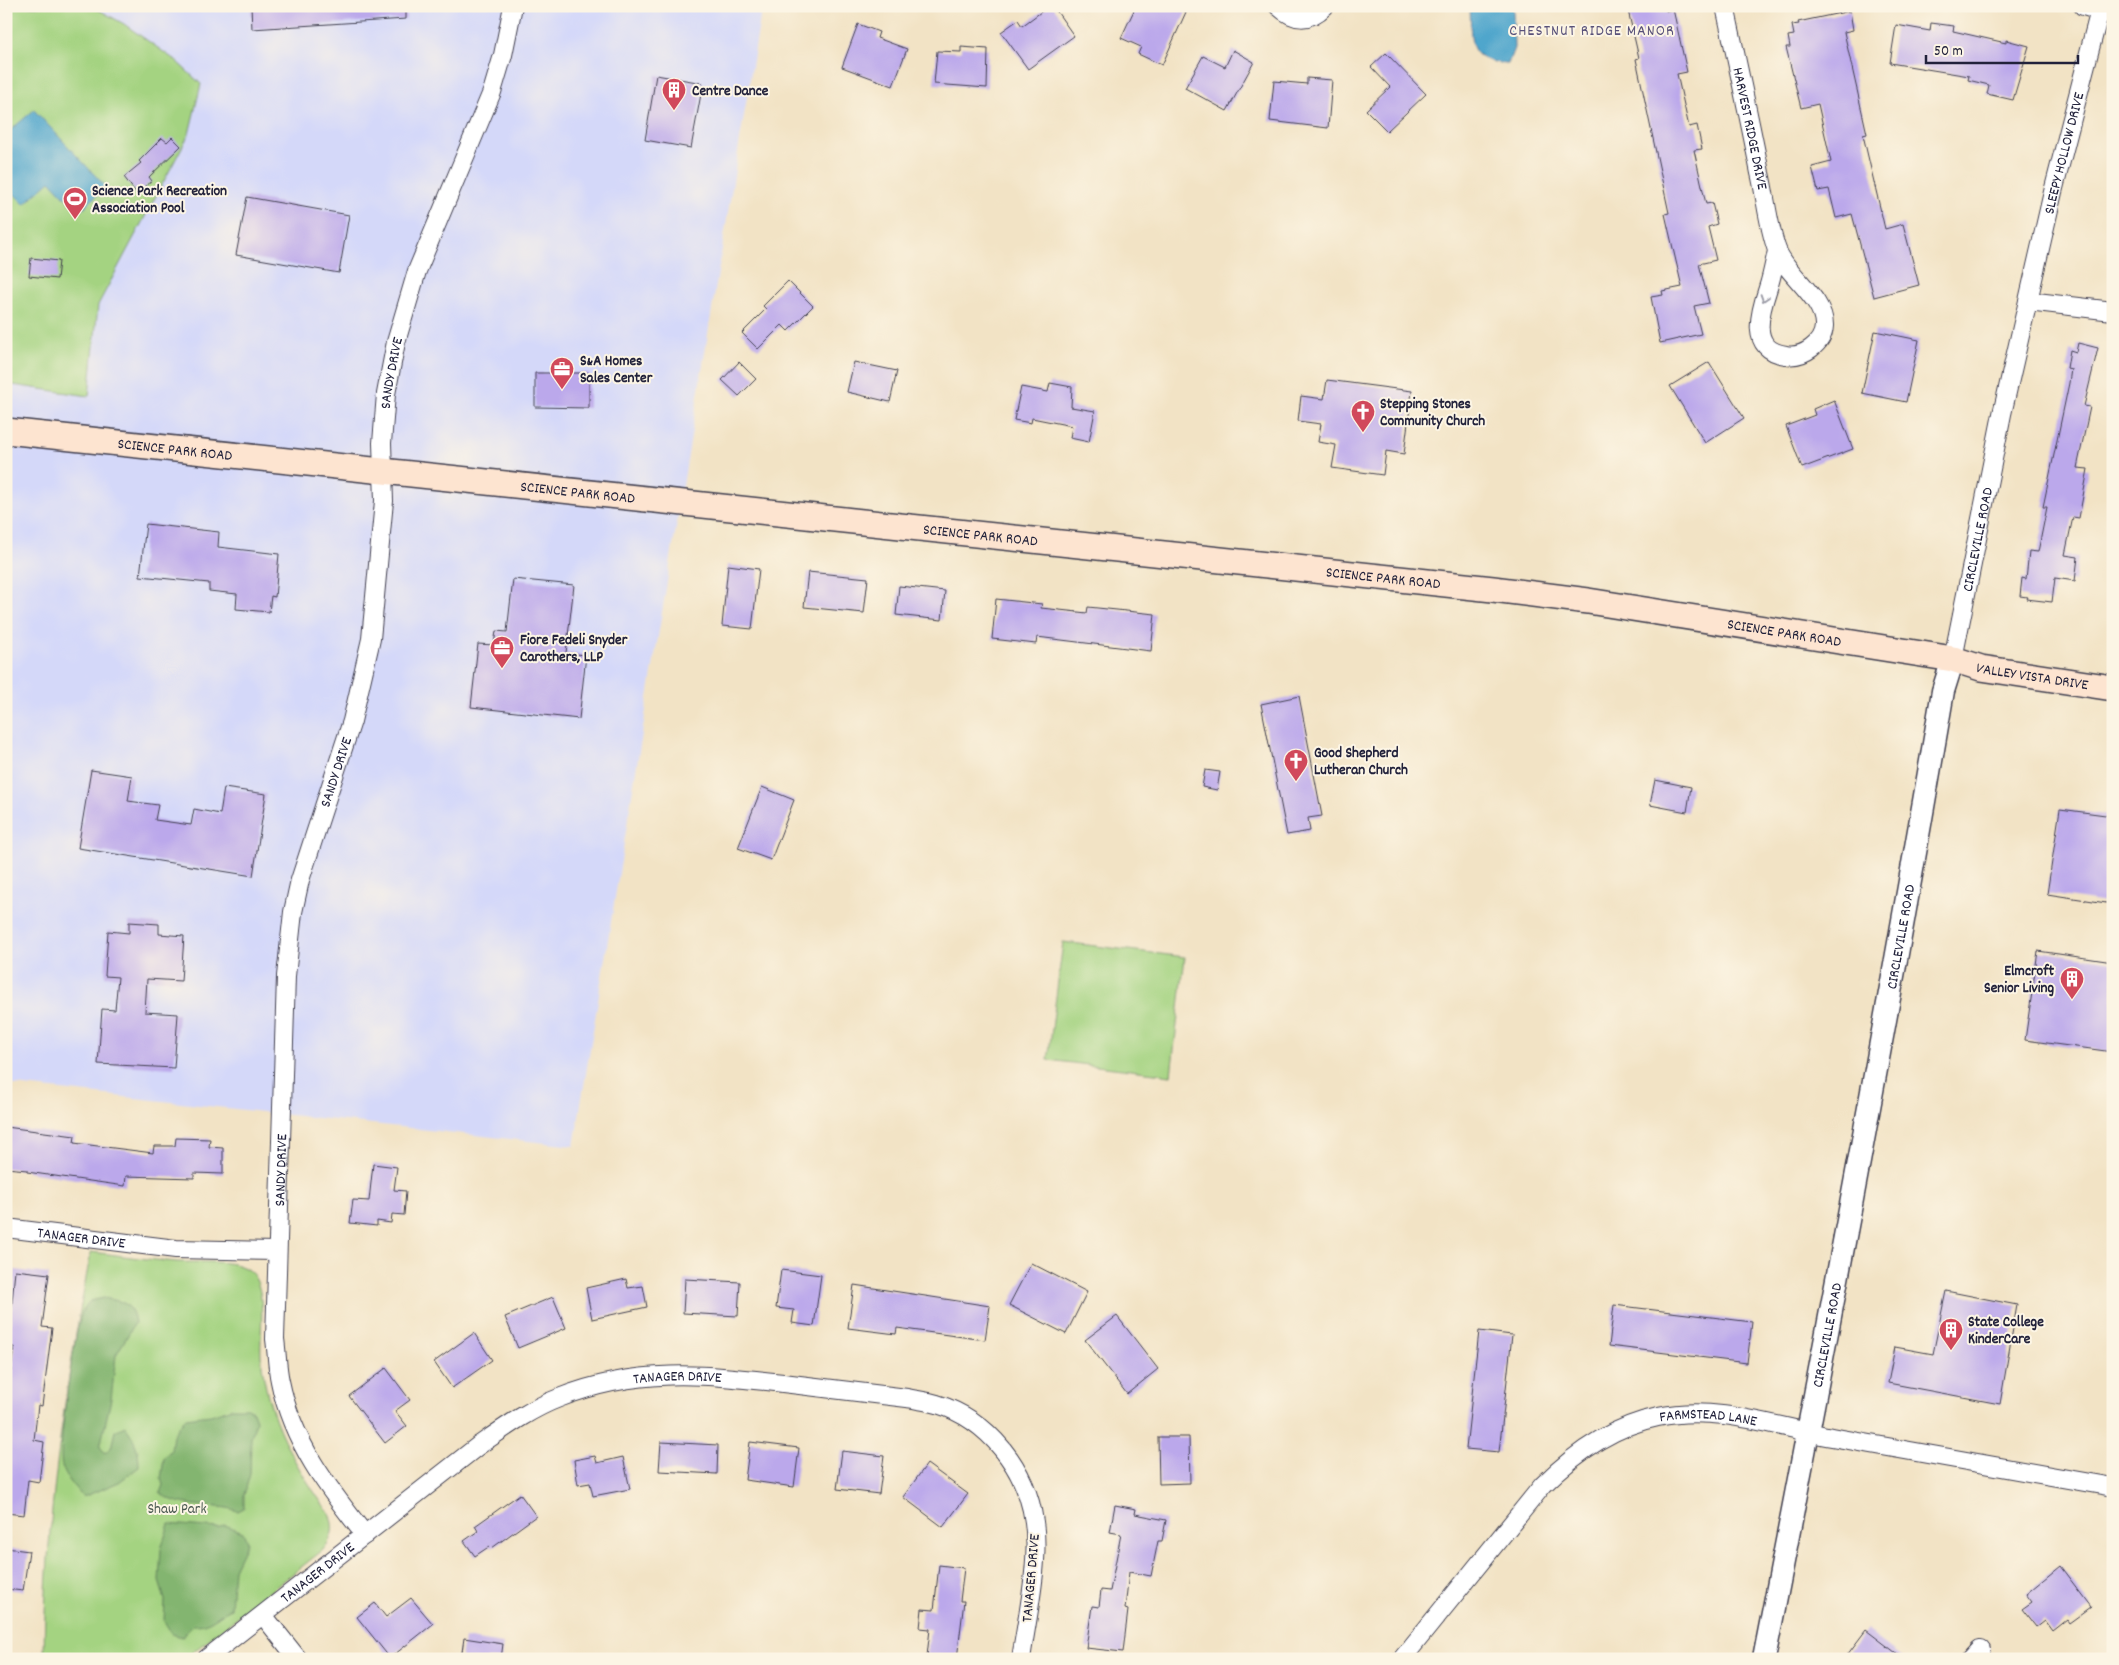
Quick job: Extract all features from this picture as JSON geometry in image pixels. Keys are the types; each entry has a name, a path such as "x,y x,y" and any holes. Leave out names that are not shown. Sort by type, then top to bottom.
{"main road":[{"name":"SCIENCE PARK ROAD","path":"6,431 1493,589 1588,601 1953,659"},
{"name":"VALLEY VISTA DRIVE","path":"1953,659 1981,668 2113,688"}],"street":[{"name":"SANDY DRIVE","path":"366,1535 326,1485 307,1456 292,1423 280,1381 275,1339 286,976 293,912 300,880 333,784 362,683 374,612 384,501 382,443 386,394 405,308 417,271 492,92 503,55 513,6"},
{"path":"1278,6 1297,19 1308,18 1325,6"},
{"name":"HARVEST RIDGE DRIVE","path":"1725,6 1777,251 1823,317 1824,328 1820,338 1813,347 1794,356 1777,352 1767,346 1761,338 1758,328 1759,316 1777,251"},
{"name":"SLEEPY HOLLOW DRIVE","path":"2028,300 2099,10"},
{"path":"2028,300 2113,311"},
{"name":"CIRCLEVILLE ROAD","path":"1764,1659 1895,970 1942,691 1953,659 2002,414 2028,300"},
{"name":"TANAGER DRIVE","path":"6,1228 176,1249 277,1251"},
{"name":"TANAGER DRIVE","path":"206,1659 478,1446 516,1420 558,1398 596,1385 636,1377 675,1374 710,1375 922,1401 937,1404 961,1414 982,1428 1002,1448 1019,1471 1029,1497 1035,1523 1035,1550 1021,1659"},
{"name":"FARMSTEAD LANE","path":"1402,1659 1543,1484 1565,1462 1594,1443 1628,1426 1659,1416 1692,1413 1725,1415 1808,1433 1939,1457 1989,1463 2113,1487"},
{"path":"263,1615 298,1659"}],"shaded area":[{"path":"6,6 762,6 574,1146 6,1084"}],"green space":[{"name":"Science Park Recreation Association Pool","path":"12,6 92,6 124,24 175,60 201,84 189,134 98,305 89,396 6,384 6,10"},
{"path":"1063,942 1185,957 1171,1075 1048,1060"},
{"name":"Shaw Park","path":"91,1252 166,1261 230,1263 245,1268 253,1274 261,1295 261,1356 264,1378 275,1419 293,1458 329,1513 332,1523 331,1537 323,1550 184,1659 44,1659 45,1608 52,1505 65,1404"},
{"path":"104,1298 126,1304 132,1311 135,1323 116,1355 111,1399 100,1447 105,1453 111,1448 115,1431 125,1426 136,1445 139,1467 119,1482 83,1497 73,1486 62,1466 64,1414 76,1339 83,1310 90,1301"},
{"path":"232,1408 248,1408 253,1411 256,1421 251,1438 250,1474 244,1495 244,1508 238,1511 227,1508 192,1505 174,1501 160,1493 163,1485 161,1479 164,1458 171,1450 173,1435 183,1421 186,1418 211,1415"},
{"path":"169,1524 218,1528 225,1525 243,1532 247,1542 234,1569 231,1608 209,1622 193,1625 182,1637 172,1634 164,1621 165,1600 159,1581 161,1549"}],"water":[{"path":"1470,6 1513,6 1514,48 1508,64 1484,58 1473,47"},
{"path":"34,110 106,187 79,212 50,181 24,204 6,186 6,134"}],"building":[{"path":"251,6 406,6 406,19 252,29"},
{"path":"1049,6 1053,6 1074,36 1028,69 1001,32 1018,20 1022,26"},
{"path":"1136,6 1173,6 1186,12 1162,65 1138,54 1141,47 1121,38"},
{"path":"1627,6 1665,6 1666,11 1673,9 1687,72 1677,74 1689,127 1697,125 1702,149 1694,150 1706,204 1712,203 1717,224 1708,227 1716,260 1699,264 1709,303 1694,306 1701,334 1660,343 1651,297 1663,295 1662,291 1682,287 1665,214 1669,213 1636,59 1639,58"},
{"path":"1850,11 1853,30 1844,32 1867,134 1863,135 1885,229 1903,224 1919,285 1874,297 1852,214 1836,218 1829,189 1818,191 1812,167 1831,162 1818,104 1801,108 1786,47 1790,47 1788,36 1794,35 1792,25 1799,24 1798,22"},
{"path":"1931,23 1954,26 1953,31 2006,43 2006,40 2029,46 2013,100 1987,94 1989,85 1968,80 1969,76 1890,63 1896,25 1930,31"},
{"path":"858,24 879,32 877,38 907,49 893,86 842,67"},
{"path":"961,47 988,49 987,88 934,84 937,51 961,52"},
{"path":"1233,50 1254,62 1227,111 1185,88 1203,56 1225,67"},
{"path":"1386,53 1426,94 1387,131 1366,110 1390,87 1371,67"},
{"name":"Centre Dance","path":"656,75 703,83 691,148 645,140"},
{"path":"1307,78 1332,80 1328,128 1270,121 1274,81 1307,84"},
{"path":"172,137 181,146 149,177 152,181 137,194 124,177 141,163 139,161 162,138 167,142"},
{"path":"247,197 349,215 339,273 236,255"},
{"path":"31,258 59,261 57,279 29,276"},
{"path":"788,281 813,306 788,331 782,325 758,349 742,333 766,309 763,306"},
{"path":"1875,331 1919,340 1906,402 1862,393"},
{"path":"2078,343 2098,348 2084,406 2090,407 2077,468 2088,469 2079,518 2073,517 2065,555 2078,557 2075,581 2055,578 2052,602 2026,599 2027,597 2020,596 2022,578 2026,579 2029,551 2038,552 2047,507 2043,507 2069,383 2071,369 2067,368 2070,350 2076,352"},
{"path":"739,362 756,379 739,396 722,380"},
{"path":"854,362 897,371 890,402 847,392"},
{"path":"1709,362 1744,418 1705,443 1670,386"},
{"name":"S&A Homes Sales Center","path":"535,373 589,373 589,408 535,407"},
{"name":"Stepping Stones Community Church","path":"1327,380 1412,391 1404,454 1386,451 1383,475 1332,468 1336,445 1318,442 1321,424 1298,421 1301,396 1324,399"},
{"path":"1050,383 1072,387 1071,407 1095,411 1089,442 1070,438 1072,426 1032,418 1031,423 1014,420 1021,387 1048,392"},
{"path":"1834,400 1853,449 1802,468 1786,426 1815,415 1813,409"},
{"path":"146,524 219,532 218,547 279,554 275,597 271,596 269,612 236,609 237,594 209,591 209,583 140,576"},
{"path":"728,565 759,569 752,629 722,626"},
{"path":"808,572 868,578 864,613 804,607"},
{"path":"513,579 574,585 566,653 586,655 579,719 471,707 478,644 494,645 496,631 507,632"},
{"path":"899,586 945,591 942,620 896,615"},
{"path":"996,599 1042,604 1041,608 1087,613 1088,607 1155,614 1151,651 1037,637 1036,644 992,639"},
{"name":"Good Shepherd Lutheran Church","path":"1299,696 1322,816 1308,818 1310,831 1287,835 1261,704"},
{"path":"91,770 132,776 128,801 158,805 155,820 191,825 194,809 220,814 224,788 266,794 253,876 78,848"},
{"path":"1205,770 1220,772 1217,790 1202,787"},
{"path":"1655,780 1691,787 1687,812 1650,805"},
{"path":"762,787 794,800 771,860 738,848"},
{"path":"2060,809 2113,816 2113,904 2047,894"},
{"path":"129,922 159,924 159,934 184,936 181,981 147,979 145,1012 178,1014 174,1068 98,1064 102,1009 115,1010 118,977 105,976 108,931 129,933"},
{"name":"Elmcroft Senior Living","path":"2038,951 2113,962 2113,1052 2025,1040"},
{"path":"6,1127 75,1136 74,1143 153,1153 154,1146 175,1146 176,1138 210,1139 209,1147 223,1148 223,1174 194,1173 194,1178 126,1176 125,1186 6,1168"},
{"path":"373,1164 397,1167 394,1190 406,1191 404,1215 392,1214 391,1223 377,1221 377,1226 350,1223 353,1200 369,1201"},
{"path":"1031,1263 1087,1292 1066,1334 1009,1305"},
{"path":"15,1270 49,1274 42,1327 52,1328 42,1406 38,1405 34,1440 44,1442 39,1482 28,1480 24,1515 6,1513 6,1405 14,1347 8,1346"},
{"path":"781,1270 821,1275 814,1326 792,1323 794,1310 776,1308"},
{"path":"626,1279 628,1288 643,1286 647,1307 592,1319 586,1288"},
{"path":"685,1279 740,1282 738,1316 683,1313"},
{"path":"854,1285 990,1306 985,1340 897,1328 896,1334 848,1328"},
{"name":"State College KinderCare","path":"1946,1291 2017,1305 2000,1404 1888,1383 1895,1347 1933,1354"},
{"path":"553,1297 566,1328 518,1348 505,1317"},
{"path":"1614,1305 1752,1322 1747,1363 1609,1346"},
{"path":"1117,1316 1158,1369 1127,1394 1085,1340"},
{"path":"1479,1331 1512,1335 1499,1452 1466,1449"},
{"path":"474,1333 492,1360 452,1388 434,1362"},
{"path":"386,1368 410,1400 395,1411 407,1426 385,1443 349,1396"},
{"path":"1158,1437 1189,1437 1190,1483 1159,1484"},
{"path":"661,1442 718,1445 717,1474 659,1471"},
{"path":"750,1442 799,1448 794,1487 745,1480"},
{"path":"842,1451 884,1456 879,1494 837,1489"},
{"path":"595,1456 597,1463 623,1457 630,1489 593,1496 590,1483 578,1485 574,1460"},
{"path":"927,1464 968,1494 943,1527 903,1497"},
{"path":"520,1494 536,1516 492,1548 490,1546 475,1556 464,1541 478,1531 475,1526"},
{"path":"1115,1505 1136,1509 1135,1514 1166,1520 1162,1541 1158,1541 1151,1576 1129,1572 1125,1609 1128,1610 1123,1652 1086,1648 1092,1606 1099,1607 1101,1590 1110,1591 1121,1534 1110,1532"},
{"path":"6,1548 29,1551 23,1591 6,1589"},
{"path":"939,1565 964,1568 960,1601 964,1601 957,1659 927,1656 930,1629 920,1628 922,1609 934,1610"},
{"path":"2060,1566 2091,1607 2069,1623 2067,1620 2053,1631 2045,1620 2036,1627 2022,1609 2032,1602 2026,1594"},
{"path":"411,1598 433,1624 390,1658 357,1617 375,1603 386,1617"},
{"path":"1866,1630 1904,1659 1844,1659"},
{"path":"464,1638 503,1644 501,1659 461,1659"}],"place":[{"name":"Centre Dance","path":"674,111"},
{"name":"Science Park Recreation Association Pool","path":"75,220"},
{"name":"S&A Homes Sales Center","path":"562,390"},
{"name":"Stepping Stones Community Church","path":"1363,433"},
{"name":"Fiore Fedeli Snyder Carothers, LLP","path":"502,669"},
{"name":"Good Shepherd Lutheran Church","path":"1296,782"},
{"name":"Elmcroft Senior Living","path":"2072,1000"},
{"name":"State College KinderCare","path":"1951,1351"}],"district":[{"name":"CHESTNUT RIDGE MANOR","path":"1592,29"}]}
